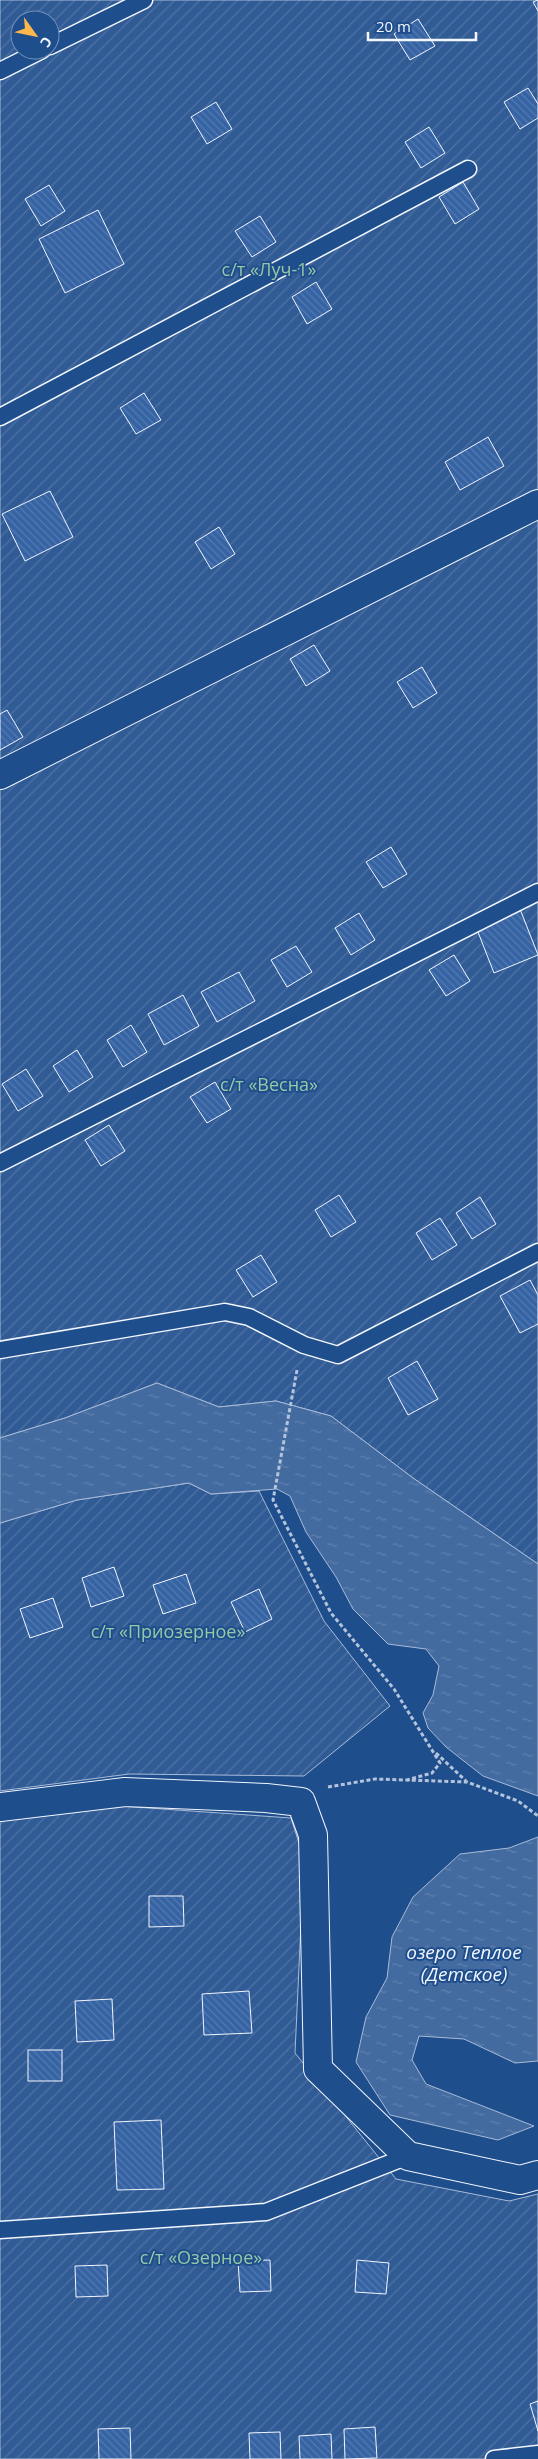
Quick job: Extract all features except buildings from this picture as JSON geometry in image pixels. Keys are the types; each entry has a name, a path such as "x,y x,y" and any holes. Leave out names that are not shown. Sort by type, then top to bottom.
{"street":[{"path":"0,775 538,504"},
{"path":"0,1807 125,1792 266,1798 301,1802 313,1835 318,2069 408,2156 520,2180 538,2175"}],"lane":[{"path":"60,41 144,0"},
{"path":"0,71 22,60"},
{"path":"0,417 468,169"},
{"path":"0,1163 538,892"},
{"path":"0,1350 225,1312 249,1316 304,1345 338,1355 538,1252"},
{"path":"0,2230 266,2212 408,2156"},
{"path":"494,2459 538,2454"}],"path":[{"path":"294,1379 273,1500 332,1613 394,1689 440,1763 432,1773 407,1780"},
{"path":"433,1751 467,1782"},
{"path":"320,1788 374,1779 467,1782 518,1801 538,1816"}],"green space":[{"name":"с/т «Луч-1»","path":"0,0 538,0 538,490 0,760"},
{"name":"с/т «Весна»","path":"538,517 538,1564 413,1478 331,1416 276,1401 219,1407 157,1383 65,1418 0,1438 0,788"},
{"name":"с/т «Приозерное»","path":"189,1483 211,1494 259,1491 324,1621 390,1706 304,1776 129,1774 0,1791 0,1523 77,1500"},
{"name":"с/т «Озерное»","path":"120,1806 291,1818 304,1859 295,2053 396,2179 509,2201 538,2194 538,2459 0,2459 0,1821"}],"water":[{"path":"157,1383 219,1407 276,1401 331,1416 413,1478 538,1564 538,1796 483,1776 446,1747 428,1728 423,1713 433,1695 439,1666 426,1649 388,1644 353,1609 336,1577 306,1532 290,1496 277,1489 211,1494 189,1483 77,1500 0,1523 0,1438 65,1418"},
{"name":"озеро Теплое (Детское)","path":"538,1837 538,2061 515,2063 464,2039 419,2036 412,2060 426,2084 534,2126 498,2140 390,2115 356,2062 366,2017 387,1978 392,1937 413,1897 460,1854 509,1848"}]}
